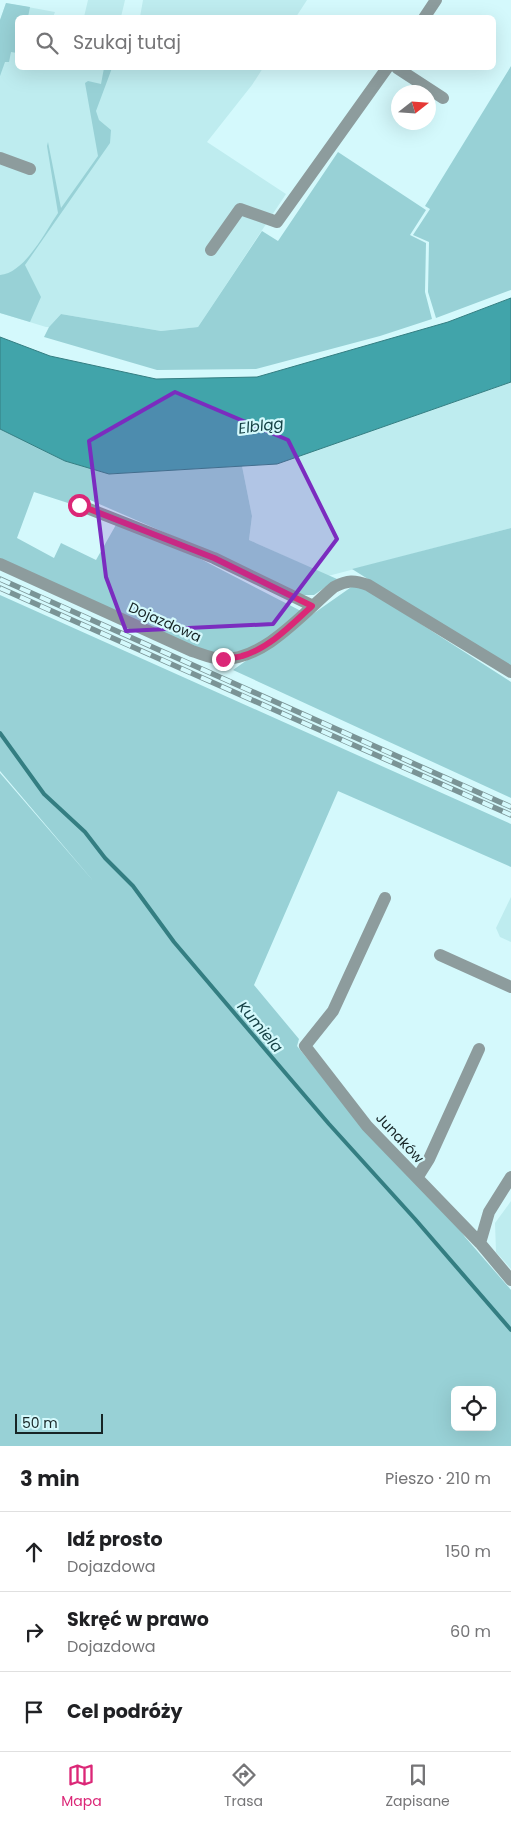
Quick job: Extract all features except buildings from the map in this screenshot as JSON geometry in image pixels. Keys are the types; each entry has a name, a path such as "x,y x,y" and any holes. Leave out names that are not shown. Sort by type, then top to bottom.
{"street":[{"path":"426,15 436,0"},
{"path":"211,250 240,208 277,222 386,70"},
{"path":"400,70 443,98"},
{"path":"0,158 30,169"},
{"path":"79,505 214,558 312,606"},
{"name":"Dojazdowa","path":"0,564 192,651 223,659 242,656 259,649 277,638 334,587 344,582 356,581 368,585 511,672"},
{"name":"Junaków","path":"385,898 333,1011 305,1046 367,1126 480,1244 511,1280"},
{"path":"440,955 511,987"},
{"path":"418,1178 429,1159 479,1049"},
{"path":"480,1244 488,1212 511,1177"}],"highlighted area":[{"path":"175,392 288,440 337,539 273,624 126,631 106,577 89,441"}],"shaded area":[{"path":"88,0 125,0 121,15 84,15"},
{"path":"143,0 307,0 297,15 140,15"},
{"path":"6,3 55,12 54,15 15,15 15,70 262,70 207,142 286,194 198,327 161,331 61,314 49,327 46,327 0,313 0,20"},
{"path":"6,3 30,7 28,15 15,15 15,53 11,52 9,62 5,62 0,76 0,20"},
{"path":"511,66 511,290 436,318 428,292 429,242 413,235 430,209 425,206"},
{"path":"104,70 111,70 96,111 99,120 111,130 110,143 25,265 41,297 30,322 0,313 0,275 9,273 26,260 58,213 47,146 48,142 61,208 98,156 85,83 88,81 101,84"},
{"path":"338,152 426,210 410,235 426,243 425,292 432,319 380,336 256,369 157,370 44,337 49,327 61,314 161,331 198,327 262,231 278,241"},
{"path":"511,382 511,528 328,576 249,540 252,516 242,466 277,464"},
{"path":"0,429 65,461 109,474 242,466 252,516 249,540 337,579 314,595 302,595 90,500 71,497 68,503 34,492 17,538 54,558 61,543 96,560 117,523 189,553 301,611 254,649 214,655 0,562"},
{"path":"511,528 511,669 352,569"},
{"path":"357,583 511,682 511,798 233,670"},
{"path":"0,595 511,824 511,867 338,791 254,985 299,1039 297,1046 365,1130 458,1227 511,1290 511,1446 0,1446 0,773 95,883 0,771"},
{"path":"511,897 511,942 500,937 496,928"},
{"path":"511,1201 511,1269 496,1252 495,1223"}],"water":[{"name":"Elbląg","path":"511,298 511,382 277,464 109,474 65,461 0,429 0,337 50,356 156,379 257,377 448,322"}],"waterway":[{"name":"Kumiela","path":"0,733 44,794 85,832 105,858 133,886 174,942 270,1055 511,1330"}],"railway":[{"path":"0,579 511,807"},
{"path":"0,588 511,815"}],"route":[{"path":"79,505 214,558 312,606 277,638 259,649 242,656 223,659"}]}
